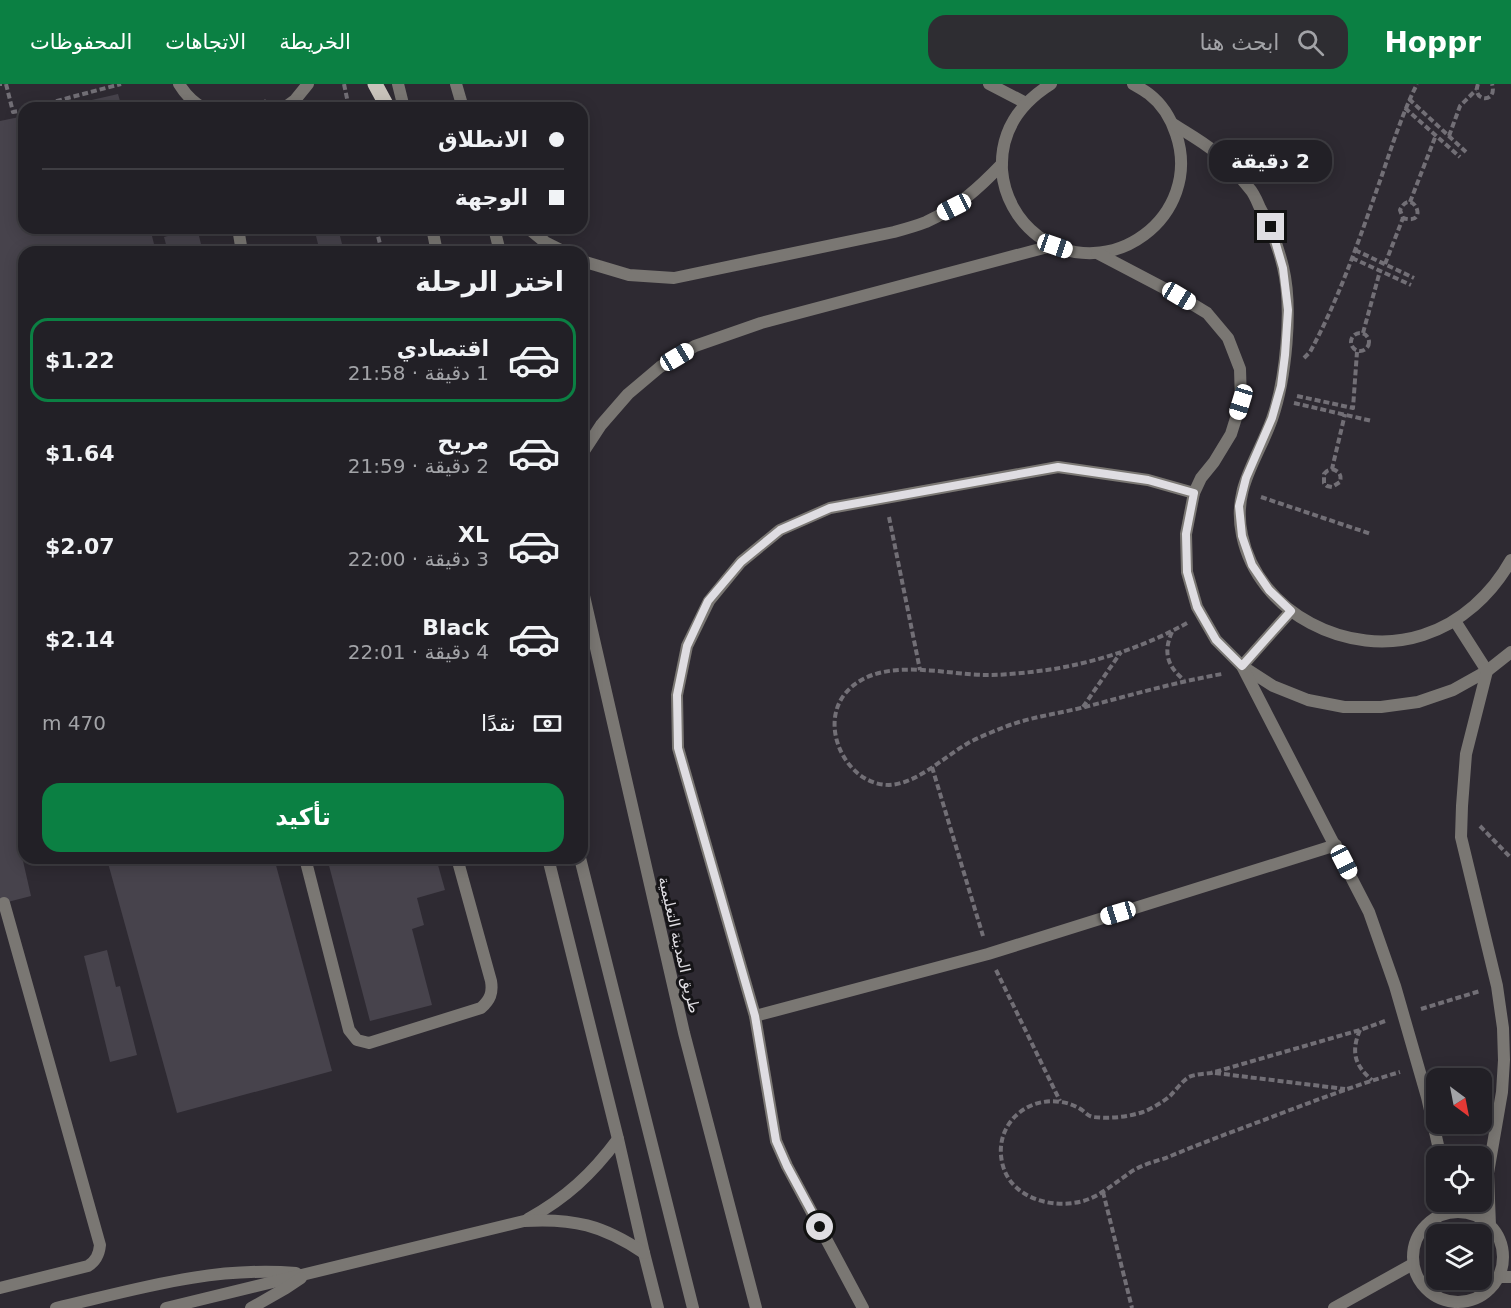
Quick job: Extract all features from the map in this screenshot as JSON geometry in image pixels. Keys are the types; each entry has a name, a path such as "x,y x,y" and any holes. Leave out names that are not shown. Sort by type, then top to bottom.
{"main road":[{"path":"375,84 385,102"}],"street":[{"path":"179,84 194,102"},
{"path":"292,102 308,84"},
{"path":"398,84 402,102"},
{"path":"456,84 461,102"},
{"path":"989,84 1026,103"},
{"path":"1051,84 1038,92 1016,116 1003,147 1003,179 1006,193 1030,230 1055,246 1082,253 1116,250 1150,231 1164,217 1174,200 1180,182 1182,162 1173,124 1148,89 1133,84"},
{"path":"1173,124 1215,152 1251,189 1271,227 1283,268 1288,310 1278,396 1272,418 1246,478 1239,506 1242,536 1252,565 1269,590 1291,611 1321,629 1354,639 1389,642 1423,635 1455,621 1476,605 1511,560"},
{"path":"588,263 629,275 674,278 894,232 925,222 954,207 980,188 1002,164"},
{"path":"535,234 552,246"},
{"path":"588,445 601,425 628,394 660,367 695,346 761,323 1055,246"},
{"path":"1097,253 1207,313 1228,338 1240,369 1241,402 1232,434 1201,478 1194,493 1186,534 1187,572 1197,607 1216,640 1243,668 1273,686 1308,699 1344,707 1381,707 1418,702 1453,690 1487,670 1511,652"},
{"path":"864,1308 787,1166 776,1141 755,1016 678,748 677,695 687,646 708,601 741,562 780,530 830,508 1058,467 1148,480 1194,493"},
{"path":"1243,668 1291,611"},
{"name":"طريق المدينة التعليمية","path":"588,613 684,1033 756,1308"},
{"path":"1455,621 1487,670 1466,754 1461,837 1497,986 1503,1028 1502,1092 1488,1173 1490,1224"},
{"path":"1243,668 1370,912 1395,986 1438,1146"},
{"path":"755,1016 988,954 1336,845"},
{"path":"307,864 349,1030 357,1040 369,1042 480,1008 489,999 491,981 459,864"},
{"path":"549,864 658,1308"},
{"path":"582,864 693,1308"},
{"path":"0,1288 88,1266 94,1263 99,1252 98,1239 5,923 4,903"},
{"path":"524,1221 572,1191 603,1159 618,1139"},
{"path":"1451,1303 1432,1294 1417,1276 1413,1264 1416,1240 1432,1220 1443,1215 1460,1212 1476,1216 1487,1224"},
{"path":"166,1308 524,1221 567,1221 588,1225 608,1231 644,1253"},
{"path":"1430,1308 1468,1301 1480,1296 1504,1277 1500,1241 1492,1229"},
{"path":"1334,1308 1413,1264"},
{"path":"56,1308 183,1278 257,1272 306,1274"},
{"path":"251,1308 306,1274"}],"path":[{"path":"2,84 14,112 18,111"},
{"path":"53,102 121,84"},
{"path":"344,84 348,102"},
{"path":"1282,374 1298,366 1310,352 1333,306 1405,108 1417,84"},
{"path":"1449,136 1460,106 1476,90 1478,84"},
{"path":"1476,90 1481,98 1490,97 1493,93 1492,84"},
{"path":"1409,99 1466,152"},
{"path":"264,102 269,100"},
{"path":"1405,108 1460,157"},
{"path":"1410,202 1436,135"},
{"path":"1385,264 1403,218 1400,210 1406,203 1415,204 1418,209 1417,215 1413,219 1403,218"},
{"path":"1355,250 1414,278"},
{"path":"1352,258 1411,285"},
{"path":"1363,333 1380,271"},
{"path":"1357,333 1363,333 1368,336 1370,342 1368,348 1363,352 1357,352 1352,348 1350,342 1357,333"},
{"path":"1278,396 1353,408 1357,352"},
{"path":"1278,396 1372,421"},
{"path":"1332,469 1345,414"},
{"path":"1332,469 1340,474 1341,478 1340,482 1332,487 1324,483 1323,478 1327,471 1332,469"},
{"path":"1243,490 1371,534"},
{"path":"885,499 920,670"},
{"path":"1202,614 1146,643 1088,662 1055,669 1021,673 976,674 905,669 883,672 850,687 836,711 835,738 840,751 858,774 873,782 889,785 905,782 966,744 1042,715 1082,708 1185,680 1243,668"},
{"path":"1173,631 1168,641 1167,653 1176,674 1185,680"},
{"path":"1082,708 1121,652"},
{"path":"932,767 988,954 1060,1101"},
{"path":"1462,806 1511,858"},
{"path":"1418,1066 1372,1080 1135,1169 1103,1192 1073,1203 1040,1201 1025,1194 1009,1179 1000,1157 1003,1134 1008,1124 1025,1107 1036,1103 1060,1101 1081,1109 1090,1117 1118,1118 1145,1112 1168,1098 1188,1077 1211,1073 1360,1030 1497,986"},
{"path":"1360,1030 1355,1041 1354,1052 1357,1064 1372,1080"},
{"path":"1211,1073 1346,1090"},
{"path":"1103,1192 1132,1308"}],"building":[{"path":"118,94 120,102 83,102"},
{"path":"18,117 18,234 152,234 154,246 18,246 18,864 24,864 31,896 0,904 0,121"},
{"path":"174,234 198,234 202,246 166,246 164,237"},
{"path":"316,234 340,234 342,246 318,246"},
{"path":"108,864 276,864 332,1071 177,1113"},
{"path":"329,864 438,864 445,890 417,898 424,925 412,929 432,1005 370,1021"},
{"path":"107,950 116,987 120,986 137,1055 110,1062 84,956"}],"route":[{"path":"820,1227 776,1141 755,1016 678,748 677,695 687,646 708,601 741,562 780,530 830,508 1058,467 1148,480 1194,493 1186,534 1187,572 1197,607 1216,640 1242,666 1291,611 1269,590 1252,565 1242,536 1239,506 1246,478 1272,418 1281,386 1285,355 1288,310 1283,268 1271,227"}]}
